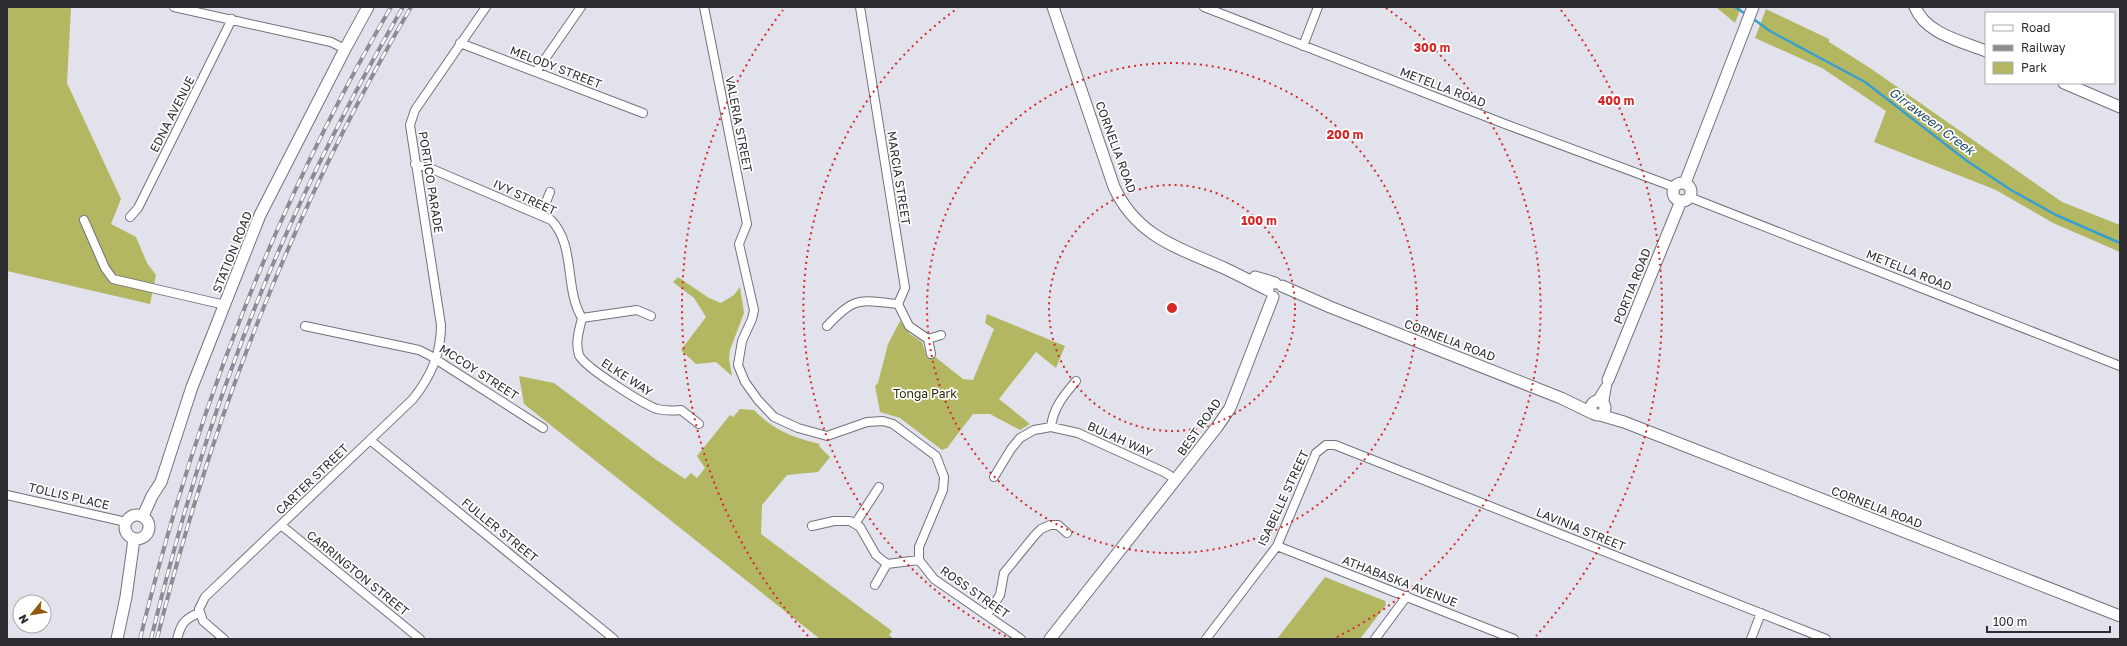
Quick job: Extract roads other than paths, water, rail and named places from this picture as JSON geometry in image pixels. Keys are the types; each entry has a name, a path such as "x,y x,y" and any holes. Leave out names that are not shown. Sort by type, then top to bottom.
{"main road":[{"name":"STATION ROAD","path":"143,516 152,496 161,482 192,387 260,215 345,48 368,7"},
{"name":"CORNELIA ROAD","path":"1054,7 1114,187 1126,208 1138,223 1154,236 1191,254 1276,290 1330,307 1560,398 1598,407 1624,422 2120,616"},
{"path":"1915,7 1918,15 1927,25 1985,51"},
{"path":"1685,183 1752,10"},
{"path":"2066,84 2120,107"},
{"path":"1679,183 1685,183 1691,189 1685,199 1674,196 1674,187 1679,183"},
{"name":"PORTIA ROAD","path":"1608,380 1685,199"},
{"name":"BEST ROAD","path":"1050,639 1125,542 1132,536 1177,480 1230,408 1276,290"},
{"path":"135,514 143,516 149,522 149,530 145,537 134,538 127,533 126,522 135,514"},
{"name":"BEST ROAD","path":"1059,639 1129,546 1132,536"},
{"path":"117,639 126,597 134,538"}],"street":[{"path":"174,7 331,42 345,48"},
{"name":"PORTICO PARADE","path":"437,359 441,338 441,325 410,132 412,117 415,110 460,43 486,7"},
{"path":"536,72 581,7"},
{"name":"VALERIA STREET","path":"704,7 747,224 739,244 754,310 752,319 742,341 738,365 745,382 766,410 786,424 827,436 868,422 888,422 928,449 938,460 944,477 943,490 919,547 919,560"},
{"name":"MARCIA STREET","path":"860,7 905,288 898,304"},
{"name":"METELLA ROAD","path":"1204,7 1674,187"},
{"path":"1303,46 1318,7"},
{"name":"EDNA AVENUE","path":"130,217 138,208 232,20"},
{"name":"MELODY STREET","path":"460,43 643,113"},
{"name":"IVY STREET","path":"415,164 551,220 562,234 575,307 582,318"},
{"path":"541,215 550,192"},
{"name":"METELLA ROAD","path":"1685,199 2120,366"},
{"path":"84,220 105,268 113,279 225,305"},
{"path":"827,326 846,307 854,302 868,300 898,304 909,326 928,339 931,354"},
{"path":"582,318 637,310 652,316"},
{"name":"ELKE WAY","path":"582,318 576,343 580,356 593,370 636,399 666,411 681,410 699,424"},
{"name":"MCCOY STREET","path":"305,326 419,350 437,359 543,428"},
{"path":"928,339 942,335"},
{"name":"CARTER STREET","path":"199,613 200,605 205,597 413,398 427,380 437,359"},
{"name":"PORTIA ROAD","path":"1598,407 1608,380"},
{"path":"994,476 1011,449 1020,438 1034,430 1051,426 1052,414 1063,396 1076,381"},
{"name":"BULAH WAY","path":"1051,426 1078,434 1164,472 1177,480"},
{"name":"FULLER STREET","path":"370,440 614,639"},
{"name":"ISABELLE STREET","path":"1206,639 1277,546 1316,453 1326,445"},
{"name":"LAVINIA STREET","path":"1326,445 1335,445 1826,639"},
{"path":"855,524 879,487"},
{"name":"TOLLIS PLACE","path":"7,494 126,522"},
{"path":"812,526 834,521 850,521 860,527 876,555 887,564 919,560"},
{"path":"987,615 1000,595 1004,574 1035,535 1045,526 1054,524 1058,525 1068,533"},
{"name":"CARRINGTON STREET","path":"281,525 420,639"},
{"name":"ATHABASKA AVENUE","path":"1277,546 1408,596 1514,639"},
{"name":"ROSS STREET","path":"919,560 934,579 1021,639"},
{"path":"875,585 887,564"},
{"path":"1375,639 1408,596"},
{"path":"177,639 180,624 184,620 199,613 203,621 224,639"},
{"path":"1751,639 1761,613"}],"waterway":[{"name":"Girraween Creek","path":"1735,7 1747,15"},
{"name":"Girraween Creek","path":"1752,18 1770,31 1865,82 1967,161 2011,190 2056,215 2120,243"}],"railway":[{"path":"140,639 186,474 213,393 242,314 310,159 349,82 391,7"},
{"path":"151,639 177,538 197,472 218,406 248,325 308,186 354,96 403,7"},
{"path":"157,639 179,555 204,473 231,393 261,314 294,236 330,158 369,82 411,7"}],"park label":[{"name":"Tonga Park","path":"925,393"}]}
